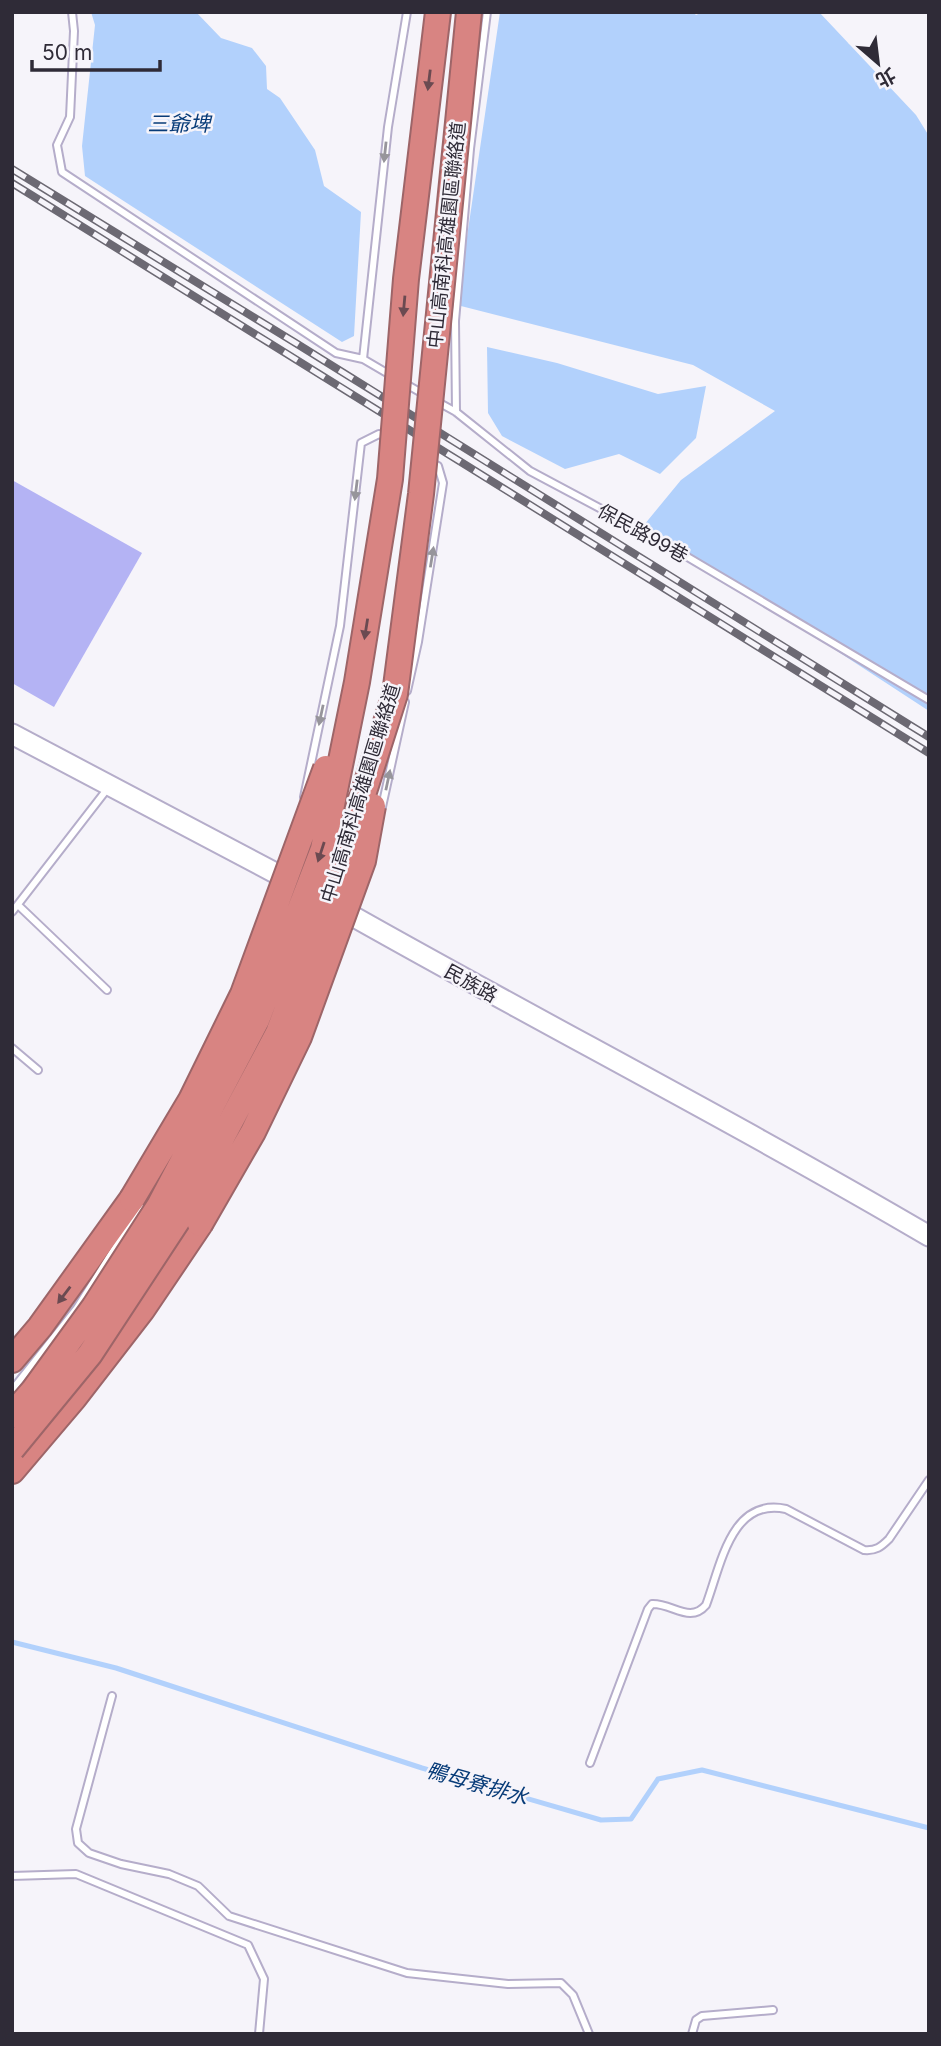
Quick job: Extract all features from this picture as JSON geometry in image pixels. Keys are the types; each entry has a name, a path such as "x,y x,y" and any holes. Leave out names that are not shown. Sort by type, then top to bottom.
{"highway":[{"name":"中山高南科高雄園區聯絡道","path":"12,1415 33,1391 94,1307 159,1206 257,1020 323,849 357,682 390,479 406,279 438,12"},
{"name":"中山高南科高雄園區聯絡道","path":"12,1449 90,1354 178,1220 278,1033 340,867 395,694 421,494 473,14"},
{"path":"12,1360 138,1200 191,1100 243,994 297,853 357,682"},
{"path":"12,1471 74,1398 142,1310 195,1219 253,1132 299,1037 363,862 395,694"}],"street":[{"name":"民族路","path":"12,734 334,913 470,983 845,1187 929,1236"}],"lane":[{"name":"保民路99巷","path":"72,12 74,31 70,117 57,145 62,172 337,353 363,359 456,412 530,471 652,536 929,700"},
{"path":"363,359 388,127 407,12"},
{"path":"456,412 455,321 470,149 473,14"},
{"path":"294,891 305,787 340,626 361,443 379,434 402,447"},
{"path":"334,913 380,816 418,642 443,483 438,466 414,453"},
{"path":"12,912 110,787"},
{"path":"18,905 107,990"},
{"path":"270,1065 316,956"},
{"path":"12,1048 38,1070"},
{"path":"12,1390 77,1308 138,1200"},
{"path":"12,1456 195,1219"},
{"path":"590,1763 648,1609 652,1604 661,1604 690,1615 700,1612 706,1605 732,1534 741,1520 756,1510 772,1506 786,1509 864,1550 873,1551 889,1539 926,1491 929,1480"},
{"path":"112,1696 76,1829 78,1843 89,1853 121,1864 169,1874 198,1886 229,1916 407,1973 508,1984 561,1983 573,1995 589,2034"},
{"path":"12,1876 76,1874 248,1945 264,1979 259,2034"},
{"path":"692,2034 696,2020 702,2016 773,2010"}],"water":[{"name":"三爺埤","path":"91,12 196,12 221,38 252,48 266,66 267,89 280,98 315,150 324,186 361,212 354,336 342,342 85,176 82,146 95,25"},
{"path":"500,12 693,12 696,15 703,12 819,12 916,115 929,136 929,711 644,525 681,480 775,411 693,365 457,305"},
{"path":"487,347 557,363 658,394 706,386 696,438 660,474 619,454 565,469 502,436 488,413"}],"building":[{"path":"12,480 142,553 54,707 12,683"}],"waterway":[{"name":"鴨母寮排水","path":"12,1642 116,1668 422,1768 601,1820 631,1819 658,1779 702,1770 929,1828"}],"railway":[{"path":"12,169 929,737"},
{"path":"12,183 929,753"}]}
